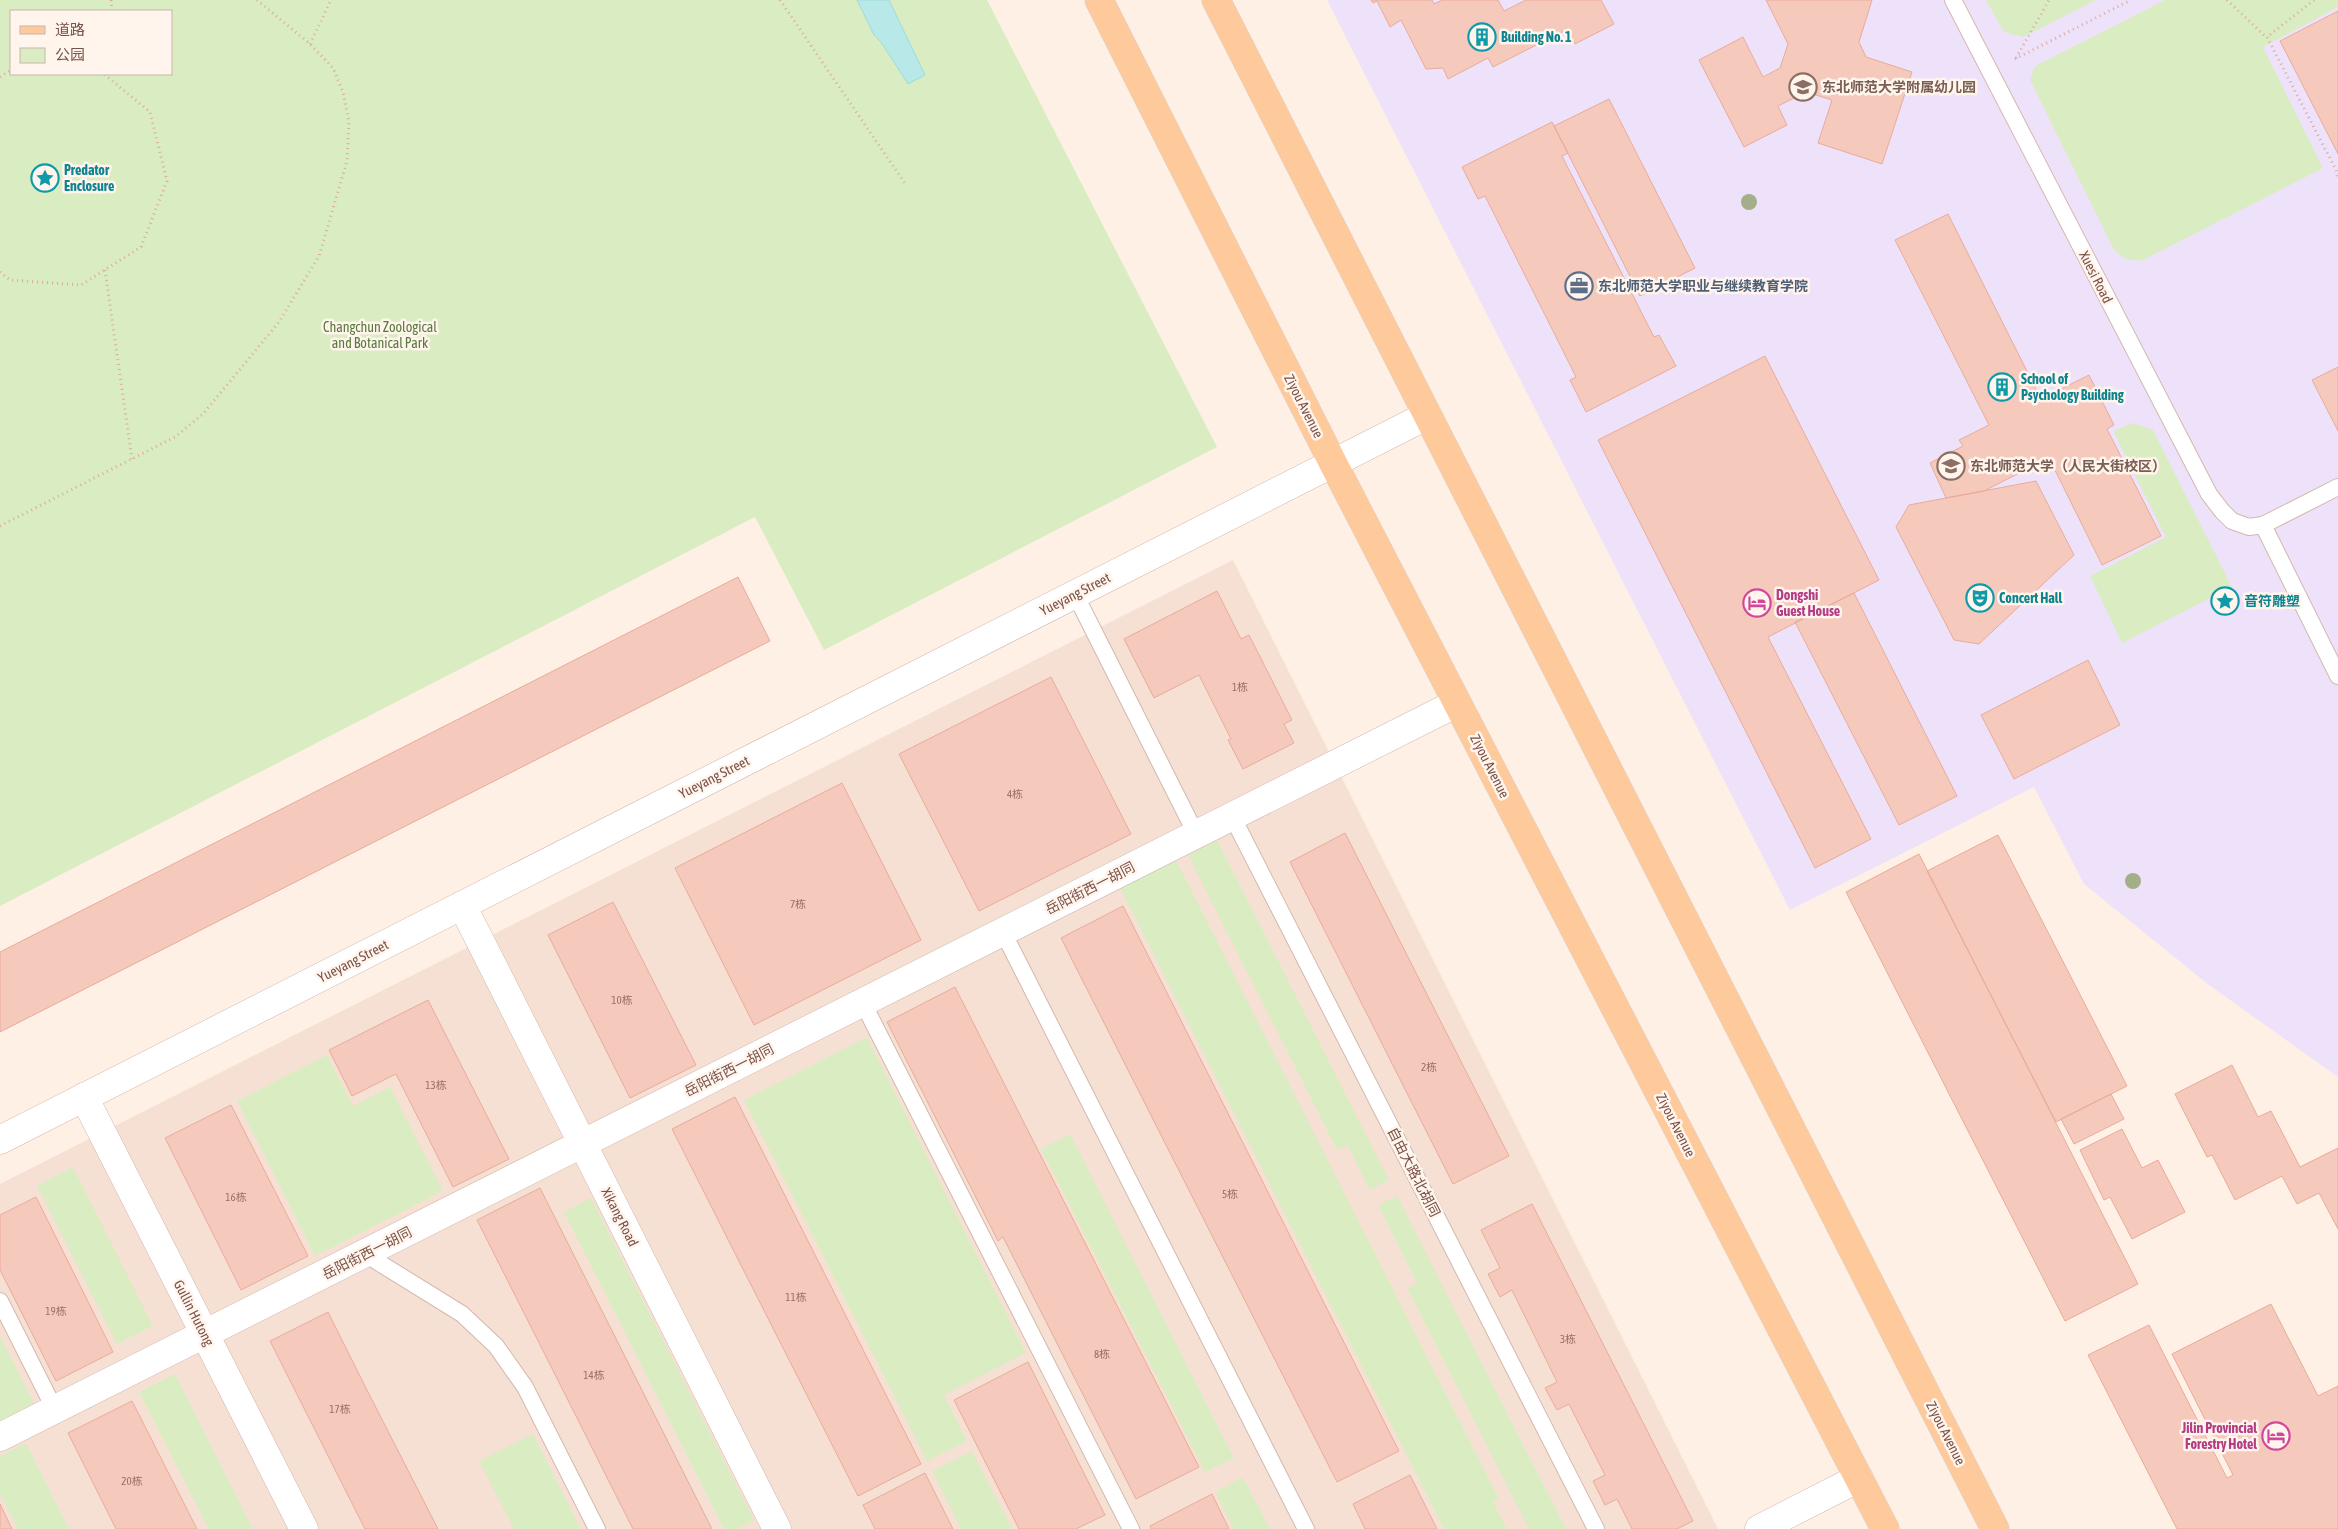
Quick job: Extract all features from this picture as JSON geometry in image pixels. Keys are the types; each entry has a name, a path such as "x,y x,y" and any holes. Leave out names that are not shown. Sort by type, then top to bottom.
{"main road":[{"name":"Ziyou Avenue","path":"1099,0 1333,462 1885,1529"},
{"name":"Ziyou Avenue","path":"1216,0 1995,1529"}],"street":[{"name":"Yueyang Street","path":"0,1140 1428,414"},
{"name":"岳阳街西一胡同","path":"0,1437 1457,703"},
{"name":"Xikang Road","path":"462,905 777,1529"},
{"name":"Gullin Hutong","path":"84,1097 304,1529"},
{"path":"1759,1529 1859,1478"}],"lane":[{"name":"Xuesi Road","path":"1952,0 2209,494 2222,512 2232,521 2249,527 2263,525"},
{"path":"2338,487 2263,525 2338,676"},
{"path":"1075,594 1196,834"},
{"name":"自由大路北胡同","path":"1232,816 1596,1529"},
{"path":"1003,932 1306,1529"},
{"path":"863,1003 1131,1529"},
{"path":"365,1254 462,1314 496,1346 525,1387 597,1529"},
{"path":"0,1301 55,1410"}],"path":[{"path":"0,526 176,437 203,414 279,322 319,256 346,161 349,122 343,92 333,68 310,44 257,0"},
{"path":"310,44 331,0"},
{"path":"780,0 906,185"},
{"path":"2015,59 2048,0"},
{"path":"1990,72 2131,0"},
{"path":"2227,0 2267,37 2336,170 2338,180"},
{"path":"2267,37 2314,0"},
{"path":"0,272 10,280 81,285 141,247 167,181 150,112 105,75"},
{"path":"105,270 132,459"}],"shaded area":[{"name":"东北师范大学（人民大街校区）","path":"1327,0 2338,0 2338,1077 2209,985 2084,884 2034,787 1790,910"},
{"path":"1233,560 1718,1529 0,1529 0,1184"}],"green space":[{"name":"Changchun Zoological and Botanical Park","path":"0,0 987,0 1217,447 824,650 755,517 0,906"},
{"path":"1986,0 2096,0 2023,37 2004,32"},
{"path":"2165,0 2338,0 2338,7 2263,47 2323,168 2141,261 2126,259 2114,250 2030,80 2034,68 2039,64"},
{"path":"2133,423 2153,430 2232,587 2122,643 2090,576 2166,537 2113,431"},
{"path":"1217,840 1389,1180 1370,1190 1347,1145 1337,1150 1188,855"},
{"path":"1176,860 1499,1499 1493,1502 1507,1529 1444,1529 1120,888"},
{"path":"867,1037 1026,1353 944,1395 967,1441 927,1461 744,1100"},
{"path":"327,1055 353,1106 390,1087 443,1191 315,1256 237,1101"},
{"path":"1070,1134 1234,1458 1205,1472 1041,1149"},
{"path":"73,1167 153,1326 117,1344 37,1186"},
{"path":"1397,1196 1566,1529 1529,1529 1407,1288 1417,1283 1378,1205"},
{"path":"591,1198 754,1520 737,1529 724,1529 564,1212"},
{"path":"0,1336 35,1405 0,1423"},
{"path":"175,1374 253,1529 209,1529 139,1392"},
{"path":"533,1434 581,1529 514,1529 479,1461"},
{"path":"26,1443 69,1529 18,1529 0,1494 0,1456"},
{"path":"972,1451 1012,1529 961,1529 932,1471"},
{"path":"1243,1477 1270,1529 1234,1529 1215,1492"}],"water":[{"path":"857,0 889,0 925,75 908,84 881,42 874,35"}],"building":[{"name":"Building No. 1","path":"1371,0 1432,0 1434,4 1442,0 1498,0 1504,11 1526,0 1601,0 1614,24 1575,44 1568,29 1493,67 1488,58 1448,79 1443,68 1426,69 1401,20 1390,27 1377,1 1373,3"},
{"path":"1766,0 1872,0 1859,42 1866,57 1912,72 1882,164 1818,143 1832,100 1806,92 1778,106 1787,125 1744,147 1699,60 1743,37 1763,77 1780,68 1788,44"},
{"path":"2338,11 2338,154 2280,41"},
{"path":"1609,99 1695,268 1640,296 1554,126"},
{"name":"东北师范大学职业与继续教育学院","path":"1552,122 1568,153 1562,156 1654,337 1659,335 1676,366 1586,412 1570,380 1576,377 1485,196 1478,199 1462,167"},
{"name":"School of Psychology Building","path":"1948,214 2041,399 2089,375 2114,425 2107,429 2161,536 2102,565 2049,458 1984,491 1946,498 1930,463 1963,446 1959,440 1989,425 1895,240"},
{"name":"Dongshi Guest House","path":"1765,356 1879,580 1768,637 1871,839 1815,868 1598,440"},
{"path":"2338,367 2338,431 2312,380"},
{"name":"Concert Hall","path":"2036,481 2074,555 1979,644 1954,640 1896,527 1909,505"},
{"path":"738,577 770,641 0,1032 0,952"},
{"path":"1217,591 1241,639 1249,635 1292,720 1284,724 1294,743 1243,769 1228,740 1231,739 1199,675 1154,698 1124,639"},
{"path":"1854,593 1957,796 1899,825 1795,622"},
{"path":"2088,660 2120,725 2014,779 1981,715"},
{"path":"1051,677 1131,834 979,911 899,754"},
{"path":"842,783 921,940 754,1025 675,868"},
{"path":"1345,833 1509,1156 1453,1184 1290,862"},
{"path":"1998,835 2127,1086 2056,1122 1927,871"},
{"path":"1919,854 2138,1284 2065,1321 1846,892"},
{"path":"613,902 696,1065 630,1098 548,935"},
{"path":"1123,906 1399,1451 1337,1482 1061,938"},
{"path":"955,987 1199,1467 1136,1499 1003,1237 998,1241 887,1022"},
{"path":"428,1000 509,1159 453,1187 396,1074 352,1096 329,1050"},
{"path":"2232,1065 2258,1117 2271,1111 2300,1167 2338,1148 2338,1229 2319,1193 2297,1204 2282,1176 2235,1200 2212,1155 2207,1157 2175,1094"},
{"path":"2111,1094 2124,1119 2074,1144 2061,1119"},
{"path":"735,1097 921,1464 858,1496 672,1129"},
{"path":"231,1105 308,1256 241,1290 165,1138"},
{"path":"2122,1129 2142,1168 2158,1160 2185,1212 2132,1239 2110,1197 2104,1200 2080,1150"},
{"path":"540,1188 712,1529 633,1529 477,1220"},
{"path":"36,1197 113,1352 56,1381 0,1270 0,1215"},
{"path":"1532,1204 1693,1521 1677,1529 1632,1529 1617,1499 1605,1505 1593,1481 1605,1475 1569,1404 1557,1410 1545,1388 1557,1382 1512,1290 1500,1297 1488,1274 1500,1268 1481,1230"},
{"name":"Jilin Provincial Forestry Hotel","path":"2271,1304 2318,1396 2338,1386 2338,1529 2177,1529 2088,1355 2149,1325 2227,1478 2233,1475 2172,1354"},
{"path":"328,1312 438,1529 365,1529 270,1341"},
{"path":"1028,1362 1105,1515 1076,1529 1019,1529 954,1400"},
{"path":"132,1401 197,1529 116,1529 68,1433"},
{"path":"925,1473 953,1529 875,1529 863,1505"},
{"path":"1410,1475 1437,1529 1365,1529 1353,1504"},
{"path":"1212,1494 1229,1529 1151,1529 1150,1526"},
{"path":"0,1504 12,1529 0,1529"}],"place":[{"name":"Building No. 1","path":"1482,37"},
{"name":"东北师范大学附属幼儿园","path":"1803,87"},
{"name":"Predator Enclosure","path":"45,178"},
{"name":"东北师范大学职业与继续教育学院","path":"1579,286"},
{"name":"School of Psychology Building","path":"2002,387"},
{"name":"东北师范大学（人民大街校区）","path":"1951,466"},
{"name":"Concert Hall","path":"1980,598"},
{"name":"音符雕塑","path":"2225,601"},
{"name":"Dongshi Guest House","path":"1757,603"},
{"name":"Jilin Provincial Forestry Hotel","path":"2276,1436"}]}
